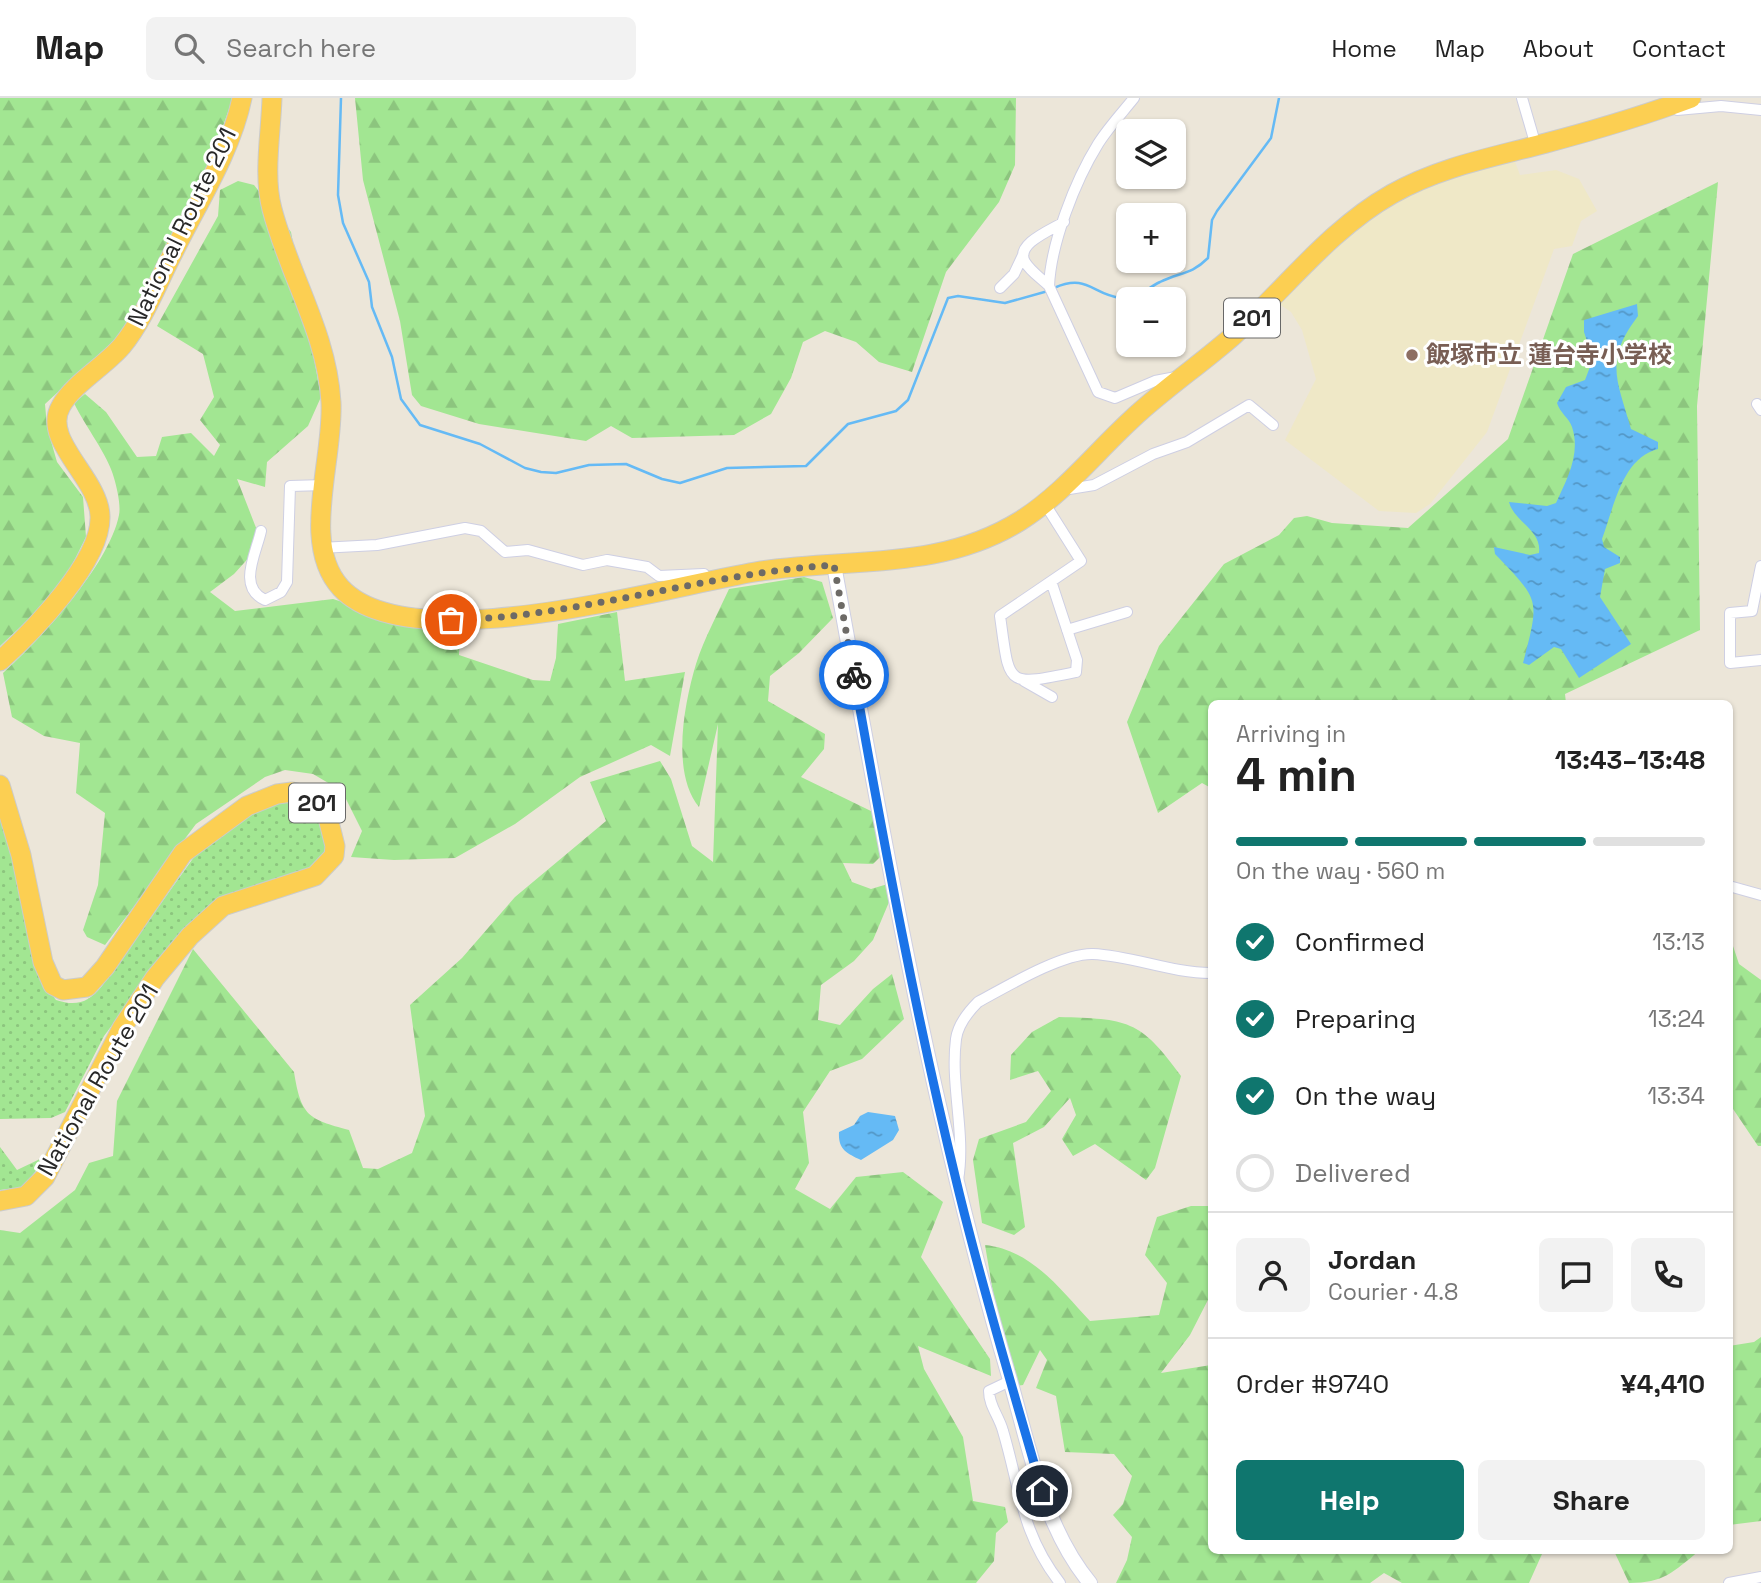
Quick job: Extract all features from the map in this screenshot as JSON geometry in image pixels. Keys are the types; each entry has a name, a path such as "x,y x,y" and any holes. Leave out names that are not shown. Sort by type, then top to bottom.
{"highway":[{"name":"National Route 201","path":"0,661 49,609 87,557 98,536 101,517 96,493 58,434 61,406 122,346 140,318 220,158 242,98"},
{"name":"National Route 201","path":"272,98 271,206 322,345 328,370 331,417 320,548 326,568 335,582 363,606 395,614 451,620 520,617 751,573 920,559 947,553 995,535 1045,504 1133,418 1231,337 1332,238 1388,196 1432,174 1536,145 1651,105 1691,98"},
{"name":"National Route 201","path":"0,785 21,855 43,962 53,985 63,990 87,987 105,967 183,853 247,806 278,794 292,792 309,796 321,806 328,818 335,846 334,856 316,876 223,906 190,936 155,978 122,1028 45,1177 26,1196 0,1201"}],"street":[{"path":"1049,286 1050,269 1080,178 1098,144 1134,98"},
{"path":"1522,98 1536,145"},
{"path":"1651,105 1721,106 1761,110"},
{"path":"1000,288 1014,274 1026,247 1037,237 1064,222"},
{"path":"1023,255 1025,262 1049,286 1098,392 1115,398 1155,381 1183,375"},
{"path":"1060,490 1094,485 1153,454 1187,442 1249,405 1273,425"},
{"path":"261,531 248,576 249,585 257,597 265,600 281,592 287,582 290,486 325,485"},
{"path":"1045,504 1081,561 1052,584 1000,616 1007,670 1052,697"},
{"path":"320,548 377,545 465,528 481,531 505,552 528,550 583,565 607,560 646,567 659,576 705,574 709,583"},
{"path":"834,565 871,770 957,1186 1048,1508 1073,1563 1090,1583"},
{"path":"1761,566 1756,610 1730,613 1730,663 1761,660"},
{"path":"1023,680 1032,681 1076,672 1077,660 1052,584"},
{"path":"1067,630 1127,612"},
{"path":"1733,887 1761,895"},
{"path":"957,1186 962,1154 956,1037 966,1014 978,1002 1078,955 1131,959 1186,973 1208,973"},
{"path":"1010,1381 989,1391 989,1403 998,1414 1022,1513 1047,1567 1060,1583"},
{"path":"1729,1583 1761,1577"}],"shaded area":[{"name":"飯塚市立 蓮台寺小学校","path":"1514,159 1520,175 1556,170 1579,179 1597,211 1581,221 1572,246 1554,249 1487,432 1430,504 1416,513 1379,511 1285,440 1316,379 1302,330 1291,312 1279,304 1353,231 1395,201 1432,184"}],"green space":[{"path":"0,98 233,98 208,168 122,333 45,404 47,427 57,462 83,497 86,537 59,591 0,646"},
{"path":"355,98 1016,98 1015,165 999,202 946,272 912,372 879,362 856,342 825,331 803,342 791,378 771,414 734,435 632,438 611,426 586,441 479,424 421,406 412,395 400,321 363,180"},
{"path":"238,181 254,185 291,232 321,397 308,426 267,462 265,487 237,479 262,543 234,574 210,592 235,611 333,599 374,612 460,630 459,655 533,680 550,681 556,658 558,624 617,612 625,681 685,672 670,756 651,745 580,777 515,824 455,858 394,860 351,857 362,831 342,791 313,774 285,770 265,777 196,824 105,945 87,937 83,930 98,885 105,813 76,793 80,743 44,736 12,717 3,673 53,622 88,578 113,535 119,515 111,469 74,403 85,394 106,412 137,457 156,456 162,437 191,433 214,456 220,445 200,420 214,397 203,354 157,326 218,216 220,190"},
{"path":"1718,182 1697,406 1700,630 1565,694 1566,700 1208,700 1208,786 1202,783 1158,813 1127,722 1159,646 1224,564 1279,535 1294,518 1307,516 1332,523 1408,528 1508,439 1573,254"},
{"path":"804,577 822,582 833,618 799,653 770,676 768,701 825,734 824,749 801,777 873,812 888,849 873,864 843,863 852,882 871,889 891,883 892,895 873,940 854,961 821,985 818,1020 840,1025 873,989 892,974 904,1019 862,1059 830,1071 803,1112 809,1163 795,1189 830,1209 856,1177 903,1172 943,1202 921,1257 990,1359 991,1376 918,1346 924,1369 963,1437 973,1501 1005,1507 1008,1522 996,1533 994,1561 976,1583 0,1583 0,1230 20,1233 75,1190 89,1163 113,1156 117,1101 193,949 294,1072 300,1098 309,1113 324,1122 349,1130 363,1168 378,1169 412,1153 425,1116 410,1005 462,958 515,897 606,821 590,782 660,761 671,779 692,846 713,862 718,724 699,807 690,793 683,757 684,718 696,664 729,589"},
{"path":"302,797 324,827 326,843 322,863 273,884 170,947 104,1036 65,1112 51,1118 0,1119 0,803 44,984 56,1000 76,1003 92,996 102,986 204,843 255,809"},
{"path":"1733,946 1739,964 1761,980 1761,1146 1758,1146 1733,1109"},
{"path":"1059,1017 1101,1019 1130,1026 1154,1043 1181,1076 1155,1168 1146,1180 1095,1144 1073,1156 1062,1139 1076,1115 1070,1098 1044,1127 1013,1143 1025,1227 1014,1235 982,1223 973,1160 979,1139 1026,1122 1051,1091 1038,1071 1010,1080 1011,1055 1032,1032"},
{"path":"0,1147 17,1170 40,1159 43,1162 23,1187 0,1190"},
{"path":"1191,1206 1208,1206 1208,1300 1190,1335 1161,1373 1208,1365 1208,1554 1542,1554 1529,1583 1402,1583 1384,1573 1370,1583 1116,1583 1127,1560 1132,1537 1113,1515 1123,1504 1132,1476 1114,1454 1065,1452 1056,1396 1036,1388 1047,1360 1040,1350 1023,1385 1009,1387 985,1245 1002,1248 1031,1263 1056,1284 1090,1321 1159,1315 1167,1283 1145,1255 1157,1217"},
{"path":"1761,1337 1761,1521 1733,1524 1733,1345 1754,1342"},
{"path":"1616,1554 1695,1554 1667,1575 1651,1581 1629,1583"}],"water":[{"path":"1637,304 1638,316 1621,346 1616,371 1631,429 1658,442 1658,449 1636,462 1621,485 1602,539 1604,547 1620,557 1620,563 1605,569 1600,597 1631,644 1579,678 1561,649 1554,647 1529,665 1523,663 1532,625 1532,602 1521,582 1495,554 1494,547 1530,555 1539,553 1536,538 1516,515 1509,502 1547,506 1556,503 1572,466 1575,447 1572,427 1557,403 1566,387 1585,380 1593,359 1584,332 1584,320"},
{"path":"868,1112 895,1116 899,1130 893,1140 861,1160 844,1150 839,1132 854,1125 860,1116"}],"waterway":[{"path":"341,98 338,195 343,223 369,282 372,307 392,357 401,399 420,425 480,444 525,468 556,473 589,465 626,464 662,479 680,483 727,468 806,466 848,424 896,411 908,400 948,298 958,296 1005,303 1048,291"},
{"path":"1054,288 1075,283 1111,296 1127,298 1202,264 1208,258 1212,220 1271,138 1279,98"}],"way so far":[{"path":"451,620 520,617 586,607 751,573 834,565 854,675"}],"place":[{"name":"飯塚市立 蓮台寺小学校","path":"1412,355"}],"route":[{"path":"854,675 930,1069 989,1310 1042,1491"}]}
